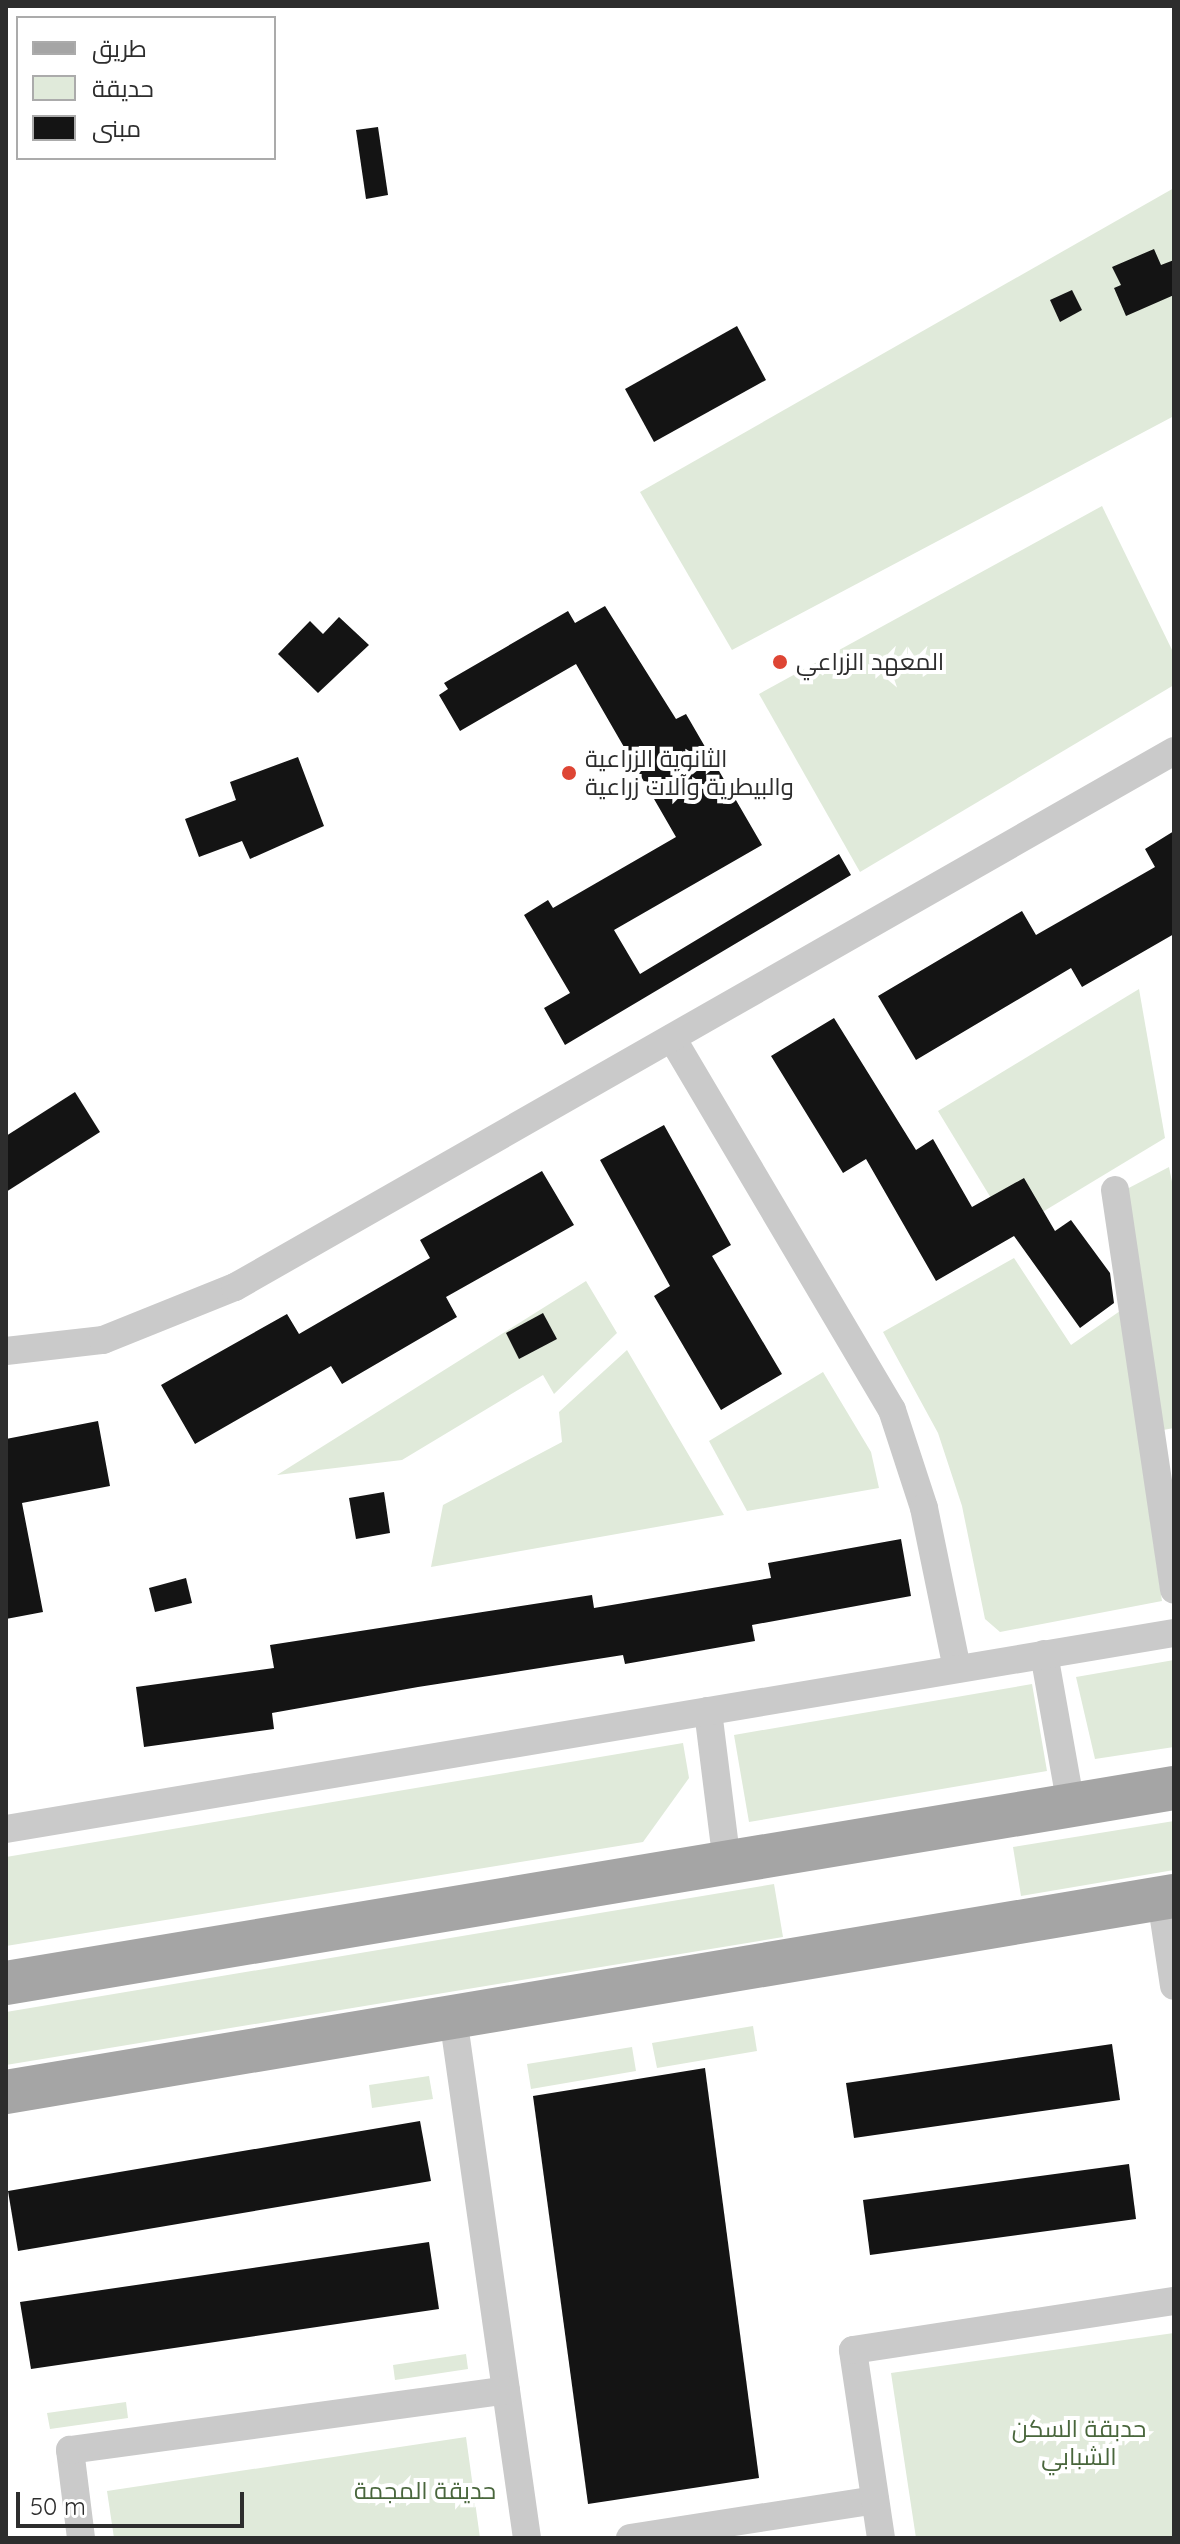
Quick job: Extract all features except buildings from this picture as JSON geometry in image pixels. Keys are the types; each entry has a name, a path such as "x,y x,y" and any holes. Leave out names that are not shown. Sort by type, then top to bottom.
{"main road":[{"path":"6,1983 1174,1788"},
{"path":"6,2092 1167,1898"}],"street":[{"path":"6,1351 103,1340 235,1287 1174,751"},
{"path":"672,1038 892,1410 924,1508 957,1669"},
{"path":"1115,1190 1174,1590"},
{"path":"6,1829 1174,1633"},
{"path":"1044,1654 1071,1806"},
{"path":"708,1711 727,1863"},
{"path":"1167,1898 1174,1986"},
{"path":"453,2017 527,2538"},
{"path":"881,2538 853,2350 1174,2301"},
{"path":"81,2538 70,2450 506,2390"},
{"path":"630,2538 875,2500"}],"green space":[{"path":"1174,188 1174,416 732,650 640,492"},
{"path":"1102,506 1174,654 1174,685 860,872 759,694"},
{"path":"1139,989 1165,1138 1011,1231 938,1111"},
{"path":"1169,1167 1174,1192 1174,1428 1163,1430 1123,1191"},
{"path":"1014,1258 1071,1345 1120,1311 1162,1601 1000,1632 985,1619 962,1506 938,1433 883,1332"},
{"path":"586,1281 617,1333 554,1394 543,1375 402,1460 277,1475"},
{"path":"627,1350 724,1515 431,1567 443,1505 562,1442 559,1412"},
{"path":"823,1372 871,1452 879,1488 747,1511 709,1441"},
{"path":"1174,1660 1174,1747 1095,1759 1076,1677"},
{"path":"1032,1684 1047,1771 749,1822 734,1735"},
{"path":"683,1743 689,1778 643,1842 6,1946 6,1857"},
{"path":"1174,1821 1174,1870 1021,1896 1013,1847"},
{"path":"774,1884 783,1937 6,2065 6,2012"},
{"path":"753,2026 757,2051 657,2068 652,2043"},
{"path":"632,2047 636,2071 531,2089 527,2064"},
{"path":"429,2076 433,2099 372,2108 369,2085"},
{"name":"حدبقة السكن الشبابي","path":"1174,2333 1174,2538 916,2538 891,2373"},
{"path":"466,2354 468,2369 395,2380 393,2365"},
{"path":"126,2402 128,2418 50,2429 47,2413"},
{"name":"حديقة المجمة","path":"466,2437 480,2538 114,2538 107,2491"}],"place":[{"name":"المعهد الزراعي","path":"780,662"},
{"name":"الثانوية الزراعية والبيطرية وآلات زراعية","path":"569,773"}]}
